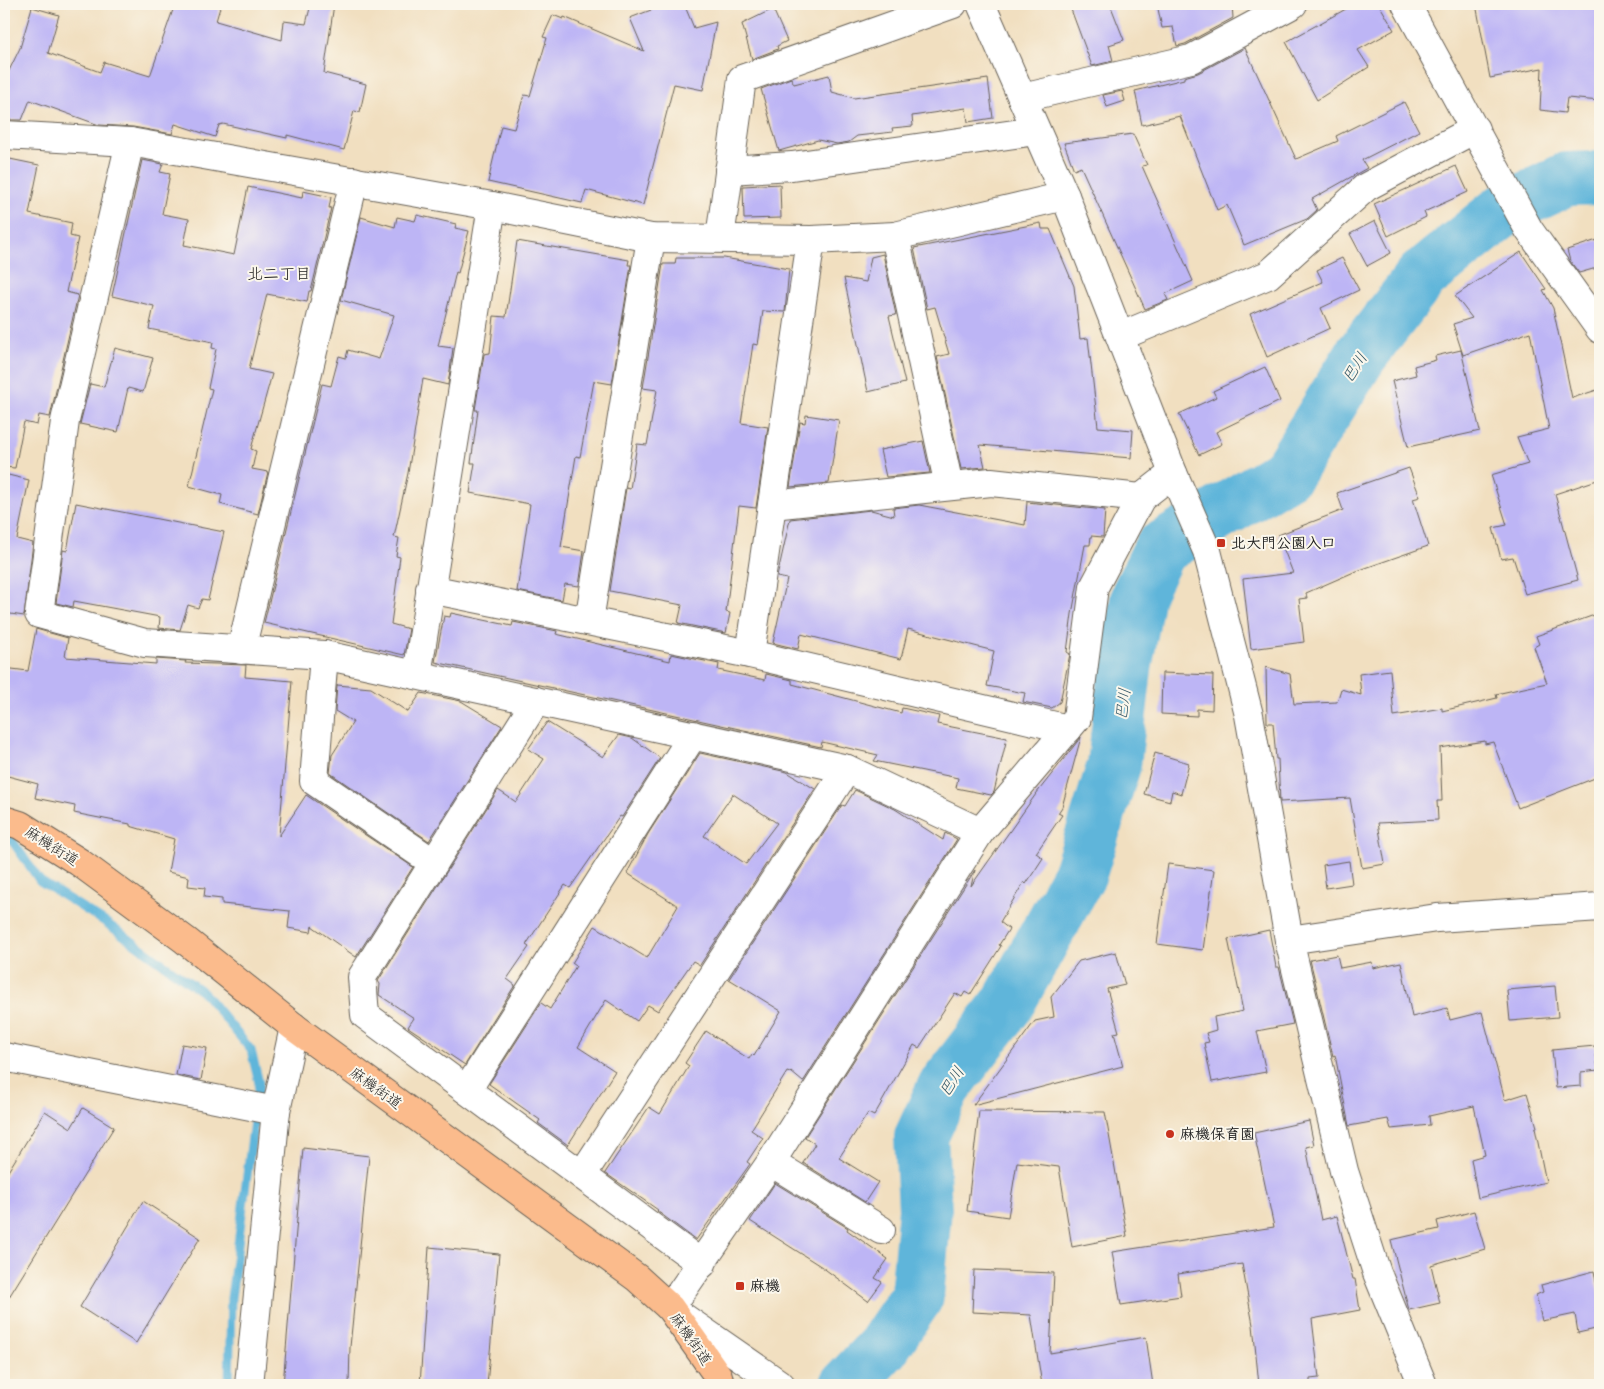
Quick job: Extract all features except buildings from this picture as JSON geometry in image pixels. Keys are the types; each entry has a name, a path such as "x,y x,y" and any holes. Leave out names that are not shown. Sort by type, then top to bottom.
{"main road":[{"name":"麻機街道","path":"4,820 20,825 79,862 185,940 294,1027 636,1278 670,1308 718,1376 720,1385"}],"street":[{"path":"720,238 742,79 953,4"},
{"path":"982,4 1065,196 1206,551 1249,715 1290,940 1344,1171 1377,1273 1423,1385"},
{"path":"1022,98 1191,58 1293,4"},
{"path":"1406,4 1529,230 1600,329"},
{"path":"1121,336 1268,275 1366,187 1475,129"},
{"path":"729,170 792,166 1036,130"},
{"path":"4,135 130,142 492,206 651,238 811,240 895,236 1065,196"},
{"path":"130,142 64,421 39,614 146,644 324,655 847,770 980,832"},
{"path":"241,650 354,181"},
{"path":"417,676 492,206"},
{"path":"895,236 948,486"},
{"path":"588,621 651,238"},
{"path":"750,654 811,240"},
{"path":"772,505 991,482 1141,498 1177,482"},
{"path":"781,1385 670,1308 702,1264 770,1162 980,832 1077,718 1094,586 1141,498"},
{"path":"430,589 750,654 1068,729"},
{"path":"324,655 314,781 434,863"},
{"path":"536,701 362,977 365,1015 702,1264"},
{"path":"467,1090 693,735"},
{"path":"582,1175 847,770"},
{"path":"1290,940 1437,918 1600,907"},
{"path":"249,1385 276,1111 294,1027"},
{"path":"4,1057 276,1111"},
{"path":"770,1162 880,1230"}],"waterway":[{"name":"巴川","path":"847,1385 883,1347 917,1296 925,1209 921,1137 944,1087 1007,1005 1080,873 1114,765 1125,669 1138,594 1160,549 1288,472 1361,355 1422,276 1504,210 1567,179 1600,178"},
{"path":"4,829 40,881 105,922 204,993 251,1050 259,1083 231,1298 229,1385"}],"place":[{"name":"北大門公園入口","path":"1221,543"},
{"name":"麻機保育園","path":"1170,1134"},
{"name":"麻機","path":"740,1286"}],"district":[{"name":"北二丁目","path":"279,273"}]}
